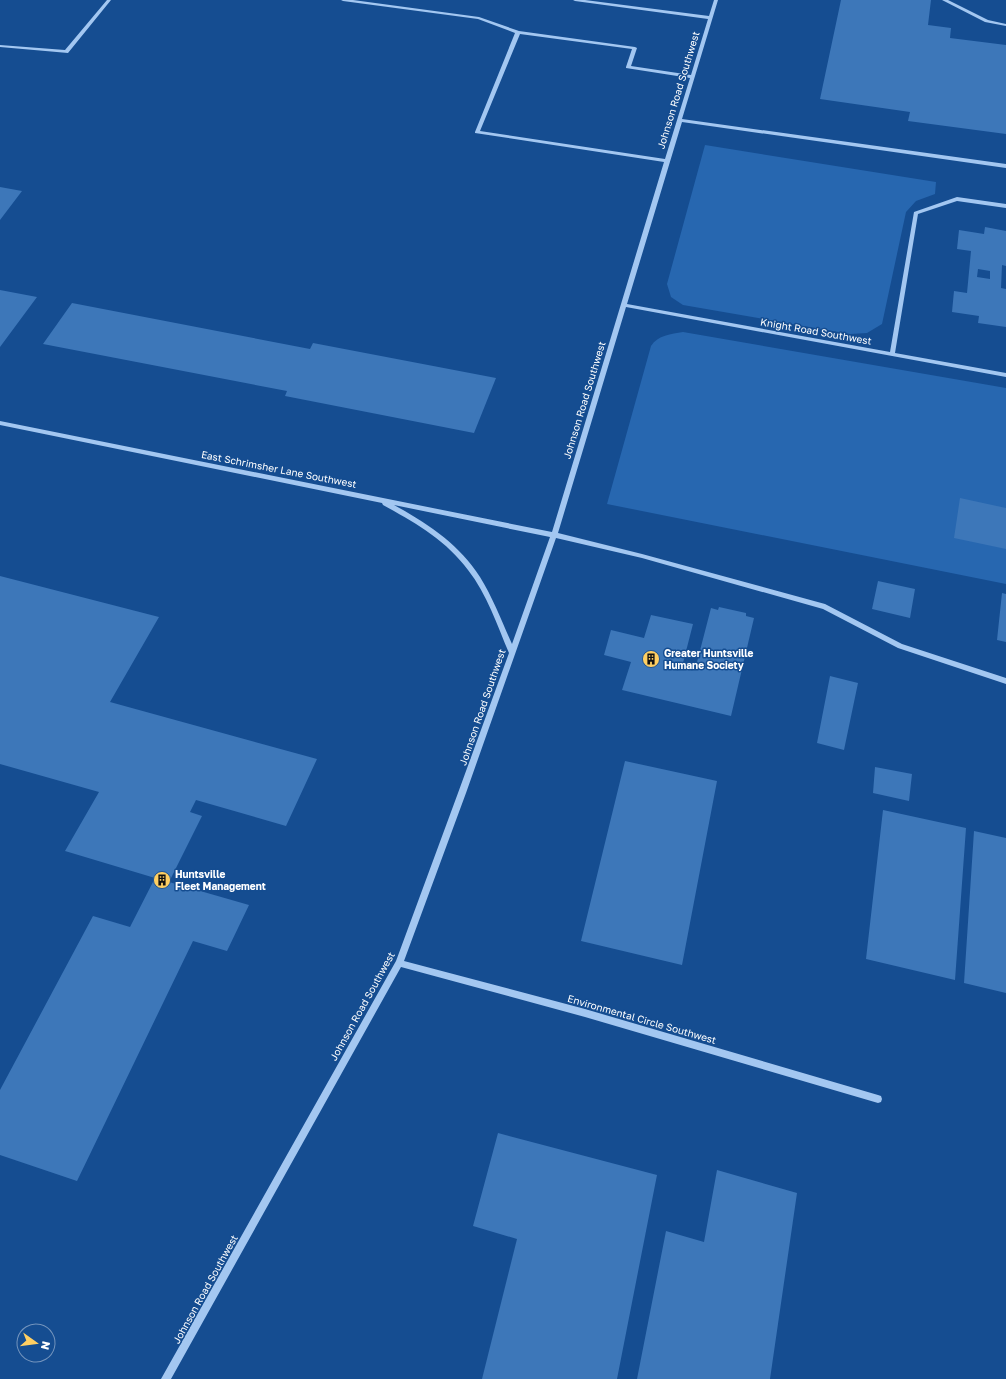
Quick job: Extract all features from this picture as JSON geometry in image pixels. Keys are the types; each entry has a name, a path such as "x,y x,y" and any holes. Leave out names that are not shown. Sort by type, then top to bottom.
{"street":[{"path":"0,46 66,52 109,0"},
{"path":"343,0 479,18 518,32 635,48 628,67 693,77"},
{"path":"574,0 601,2 711,18"},
{"name":"Johnson Road Southwest","path":"166,1379 399,963 462,793 554,534 716,0"},
{"path":"944,0 987,21 1006,25"},
{"path":"518,32 477,132 667,161"},
{"path":"679,120 1006,166"},
{"path":"892,354 916,213 957,199 1006,206"},
{"name":"Knight Road Southwest","path":"623,304 1006,375"},
{"name":"East Schrimsher Lane Southwest","path":"0,423 554,534 642,556 825,607 900,646 1006,681"},
{"path":"379,499 428,528 462,558 483,588 512,653"},
{"name":"Environmental Circle Southwest","path":"399,963 585,1013 878,1099"}],"shaded area":[{"path":"705,145 936,182 935,194 916,201 906,212 882,324 867,333 850,334 683,305 671,297 667,284"},
{"path":"683,332 1006,388 1006,584 607,504 651,346 661,337"}],"building":[{"path":"841,0 931,0 928,25 951,28 950,38 1006,45 1006,134 908,121 910,112 820,99"},
{"path":"0,187 22,191 0,220"},
{"path":"985,227 1006,231 1006,266 1002,265 1001,288 1006,289 1006,327 978,323 979,316 952,312 954,291 967,293 971,251 957,249 959,230 984,234","holes":["978,269 990,271 990,279 977,277"]},
{"path":"0,290 37,297 0,347"},
{"path":"72,303 310,349 313,343 496,378 474,433 285,396 287,391 43,344"},
{"path":"960,498 1006,508 1006,549 954,538"},
{"name":"Huntsville Fleet Management","path":"0,576 159,617 110,702 317,759 286,826 196,800 190,812 202,816 169,882 249,905 227,951 193,941 77,1181 0,1155 0,1090 93,916 130,927 155,878 65,851 99,792 0,764"},
{"path":"878,581 915,589 910,618 872,609"},
{"path":"1002,593 1006,594 1006,642 997,640"},
{"name":"Greater Huntsville Humane Society","path":"719,607 746,613 746,616 754,618 731,716 622,690 631,662 604,655 611,630 644,638 651,615 693,624 683,663 696,666 711,608 718,610"},
{"path":"830,676 858,683 844,750 817,743"},
{"path":"625,761 717,781 682,965 581,941"},
{"path":"875,767 912,774 909,801 873,793"},
{"path":"883,810 966,828 955,980 866,959"},
{"path":"974,831 1006,838 1006,993 964,983"},
{"path":"498,1133 657,1175 617,1379 482,1379 517,1239 473,1226"},
{"path":"717,1170 797,1193 770,1379 637,1379 666,1231 704,1242"}],"place":[{"name":"Greater Huntsville Humane Society","path":"651,659"},
{"name":"Huntsville Fleet Management","path":"162,880"}]}
